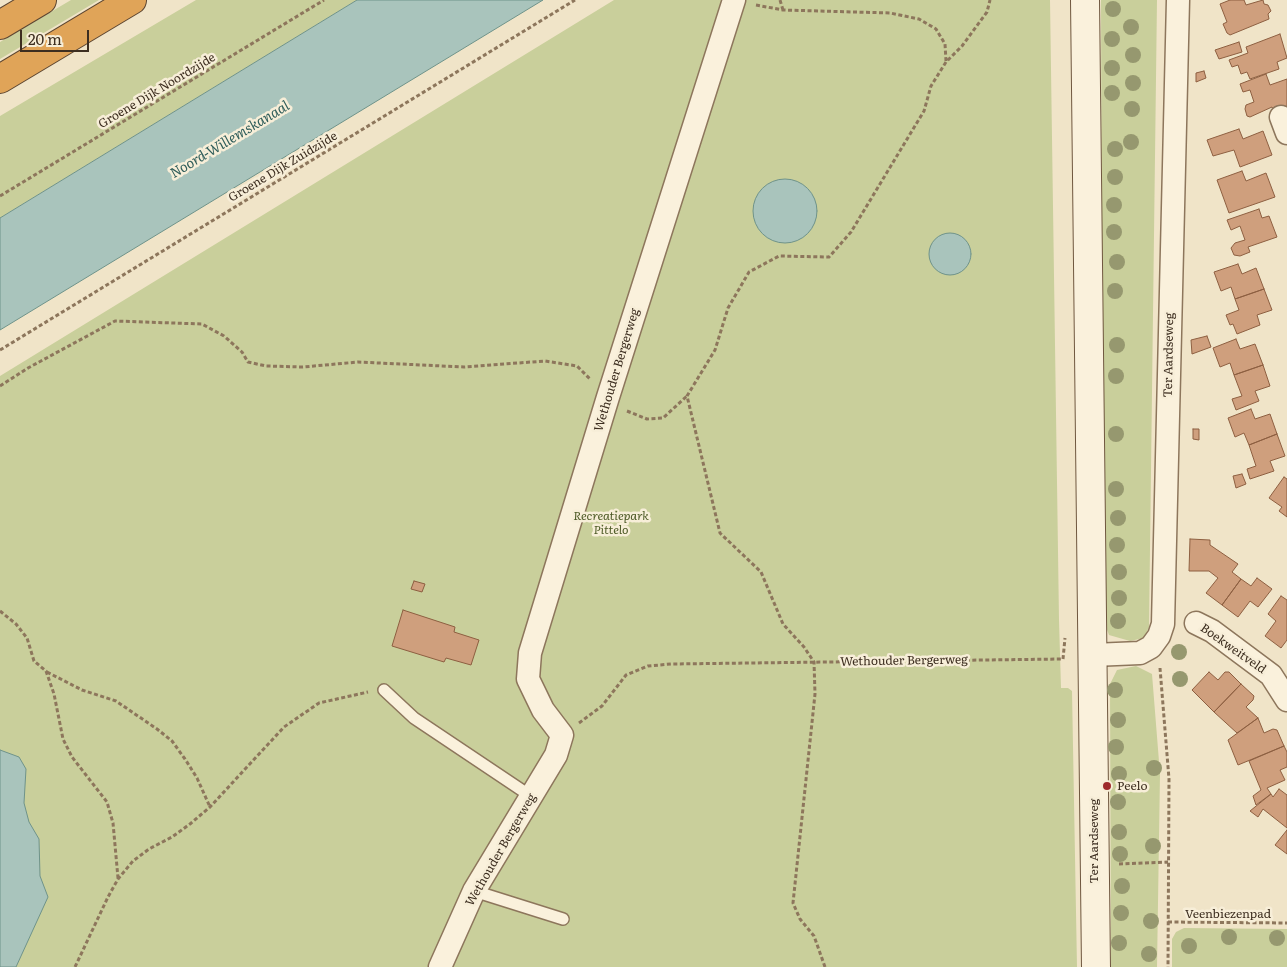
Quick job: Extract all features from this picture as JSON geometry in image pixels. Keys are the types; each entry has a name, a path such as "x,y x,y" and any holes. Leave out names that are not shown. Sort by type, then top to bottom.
{"highway":[{"path":"0,25 42,0"},
{"path":"0,79 132,0"}],"street":[{"name":"Wethouder Bergerweg","path":"440,967 474,891 556,755 562,735 543,710 528,679 530,653 608,398 734,0"},
{"name":"Ter Aardseweg","path":"1085,0 1096,967"},
{"name":"Ter Aardseweg","path":"1151,646 1159,636 1163,624 1178,0"},
{"name":"Boekweitveld","path":"1196,623 1212,631 1270,675 1287,700"},
{"path":"1093,655 1140,653 1151,646"}],"lane":[{"path":"384,690 414,718 532,797"},
{"path":"474,891 563,919"}],"path":[{"name":"Groene Dijk Noordzijde","path":"0,196 324,0"},
{"name":"Groene Dijk Zuidzijde","path":"0,350 575,0"},
{"path":"734,0 783,10 890,13 919,19 936,30 944,44 946,62"},
{"path":"780,0 783,10"},
{"path":"0,386 28,368 115,321 202,324 224,336 242,352 248,362 266,366 303,367 358,362 464,366 545,360 577,366 608,398 626,411 647,419 663,418 687,396 715,350 728,308 749,272 779,256 829,257 851,232 924,111 931,86 946,62 962,46 987,12 990,0"},
{"path":"687,396 720,533 761,572 783,624 804,647 814,662 815,694 793,903 800,919 814,936 826,967"},
{"path":"0,611 16,624 27,638 34,661 46,671 82,690 116,701 157,728 172,741 197,778 210,807"},
{"path":"1151,646 1160,668 1169,778 1168,967"},
{"name":"Wethouder Bergerweg","path":"562,735 602,706 626,676 648,666 671,664 1063,659"},
{"path":"46,671 54,694 63,739 72,757 107,802 113,823 118,879"},
{"path":"75,967 108,897 118,879 133,861 172,837 210,807 284,727 319,703 384,690"},
{"path":"1118,864 1168,862"},
{"name":"Veenbiezenpad","path":"1168,922 1287,923"}],"green space":[{"path":"71,0 99,0 0,59 0,42"},
{"path":"196,0 357,0 0,218 0,116"},
{"name":"Recreatiepark Pittelo","path":"614,0 1050,0 1059,620 1061,688 1068,688 1072,691 1077,967 0,967 0,376"},
{"path":"1101,0 1157,0 1149,627 1144,638 1130,641 1109,635 1103,619"},
{"path":"1136,666 1152,674 1160,774 1157,967 1111,967 1110,684 1117,670"},
{"path":"1184,928 1287,929 1287,967 1172,967 1172,939 1176,932"}],"water":[{"name":"Noord-Willemskanaal","path":"357,0 543,0 0,330 0,218"},
{"path":"779,179 791,179 808,188 815,199 817,211 815,223 808,234 791,243 779,243 767,238 758,229 753,217 753,205 758,193 767,184"},
{"path":"950,233 965,239 971,254 965,269 950,275 935,269 929,254 935,239"},
{"path":"0,750 19,757 26,769 24,803 29,822 39,839 40,876 48,897 16,967 0,967"}],"building":[{"path":"1230,0 1244,0 1246,5 1263,0 1264,4 1268,5 1271,11 1268,14 1269,19 1230,35 1223,24 1227,22 1220,4"},
{"path":"1280,34 1287,58 1277,62 1279,69 1250,79 1247,72 1241,74 1238,65 1232,67 1229,60 1248,53 1246,47"},
{"path":"1239,42 1242,52 1219,59 1215,50"},
{"path":"1204,71 1206,78 1196,82 1196,73"},
{"path":"1266,74 1270,85 1287,79 1287,110 1274,112 1272,107 1250,117 1247,116 1246,105 1254,102 1250,90 1243,92 1240,84"},
{"path":"1239,129 1243,139 1263,131 1272,155 1240,167 1234,150 1213,156 1207,140"},
{"path":"1242,171 1246,181 1266,173 1275,197 1229,213 1217,180"},
{"path":"1259,209 1262,218 1269,216 1277,237 1248,247 1250,252 1240,256 1234,255 1231,248 1235,243 1245,240 1240,226 1231,230 1227,220"},
{"path":"1238,264 1242,274 1256,268 1264,289 1235,299 1231,287 1221,291 1214,272"},
{"path":"1264,289 1272,310 1257,315 1260,325 1237,334 1233,324 1230,325 1226,315 1239,310 1235,299"},
{"path":"1207,336 1211,347 1192,354 1191,340"},
{"path":"1236,339 1240,349 1255,344 1263,365 1234,375 1230,363 1220,367 1213,348"},
{"path":"1263,365 1270,386 1255,391 1259,401 1236,410 1232,399 1242,396 1234,375"},
{"path":"1251,409 1255,419 1270,414 1277,434 1249,445 1244,433 1235,437 1228,418"},
{"path":"1193,429 1199,429 1199,440 1193,439"},
{"path":"1277,434 1285,456 1270,461 1274,471 1250,479 1247,469 1256,466 1249,445"},
{"path":"1242,474 1246,484 1236,488 1233,476"},
{"path":"1284,477 1287,479 1287,517 1279,511 1282,507 1269,498"},
{"path":"1190,539 1210,540 1210,545 1238,564 1232,572 1241,579 1222,605 1206,593 1218,578 1209,571 1189,571"},
{"path":"1257,578 1272,589 1258,607 1250,601 1238,617 1222,605 1241,579 1251,586"},
{"path":"414,581 425,584 422,592 411,589"},
{"path":"1281,596 1287,600 1287,640 1281,648 1265,636 1276,621 1268,614"},
{"path":"403,610 455,627 454,632 479,640 471,665 446,658 444,662 392,646"},
{"path":"1209,672 1218,680 1225,672 1229,672 1241,684 1214,712 1192,690"},
{"path":"1241,684 1254,696 1253,700 1246,707 1258,718 1237,733 1214,712"},
{"path":"1258,718 1264,733 1273,729 1277,730 1284,746 1238,765 1228,740"},
{"path":"1284,746 1287,752 1287,767 1280,770 1285,780 1267,788 1271,794 1256,805 1253,796 1261,790 1249,761"},
{"path":"1279,789 1287,795 1287,828 1263,809 1258,817 1250,811 1271,794 1273,797"},
{"path":"1287,830 1287,854 1275,845"}],"place":[{"name":"Peelo","path":"1107,786"}]}
